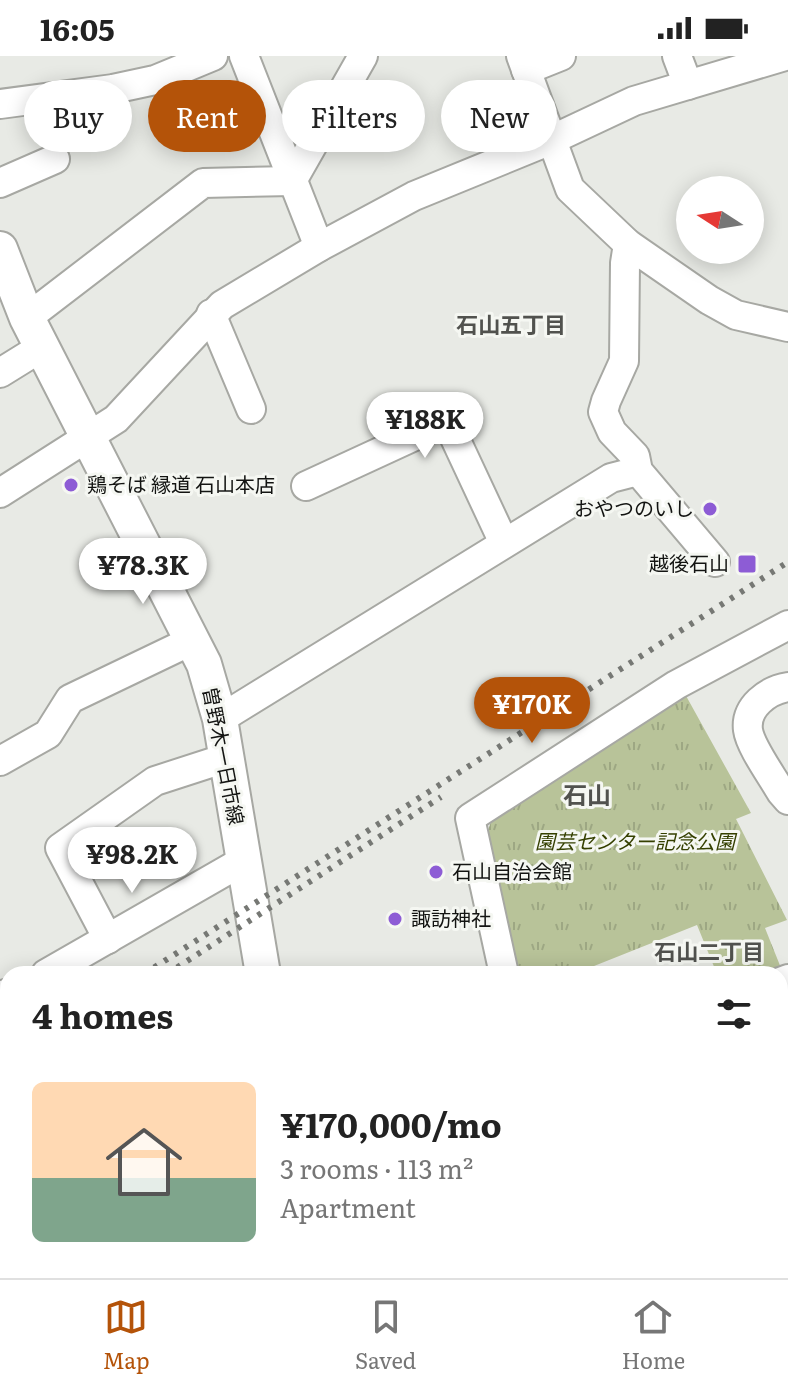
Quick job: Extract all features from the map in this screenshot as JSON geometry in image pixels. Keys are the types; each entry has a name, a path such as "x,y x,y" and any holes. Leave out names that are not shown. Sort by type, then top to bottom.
{"main road":[{"name":"曽野木一日市線","path":"1,256 34,332 204,664 220,719 262,966"}],"street":[{"path":"0,104 113,89 155,80 213,56"},
{"path":"244,56 319,247"},
{"path":"292,181 363,56"},
{"path":"524,63 561,56"},
{"path":"677,56 688,85"},
{"path":"557,137 634,101 785,56"},
{"path":"0,493 116,419 211,314 319,247 414,196 522,152"},
{"path":"556,152 570,189 628,244 736,315 788,327"},
{"path":"0,183 55,159"},
{"path":"0,373 34,332 203,183 292,181"},
{"path":"628,244 624,361 603,412 607,425 635,456 638,471 715,562"},
{"path":"211,314 251,409"},
{"path":"306,486 447,421 504,543"},
{"path":"220,719 611,478 638,471"},
{"path":"502,966 470,818 676,685 788,625"},
{"path":"0,761 48,734 70,699 193,640"},
{"path":"788,687 761,698 748,718 748,732 788,800"},
{"path":"108,939 60,848 155,781 226,758"},
{"path":"60,966 243,861"}],"green space":[{"name":"園芸センター記念公園","path":"685,694 751,813 736,819 787,920 765,928 780,966 714,966 697,925 594,966 517,966 486,835 493,817"}],"railway":[{"path":"157,966 788,562"},
{"path":"179,966 441,797"}],"place":[{"name":"鶏そば 縁道 石山本店","path":"71,485"},
{"name":"おやつのいし","path":"710,509"},
{"name":"越後石山","path":"747,564"},
{"name":"石山自治会館","path":"436,872"},
{"name":"諏訪神社","path":"395,919"}],"district":[{"name":"石山五丁目","path":"511,325"},
{"name":"石山","path":"587,796"},
{"name":"石山二丁目","path":"709,952"}]}
